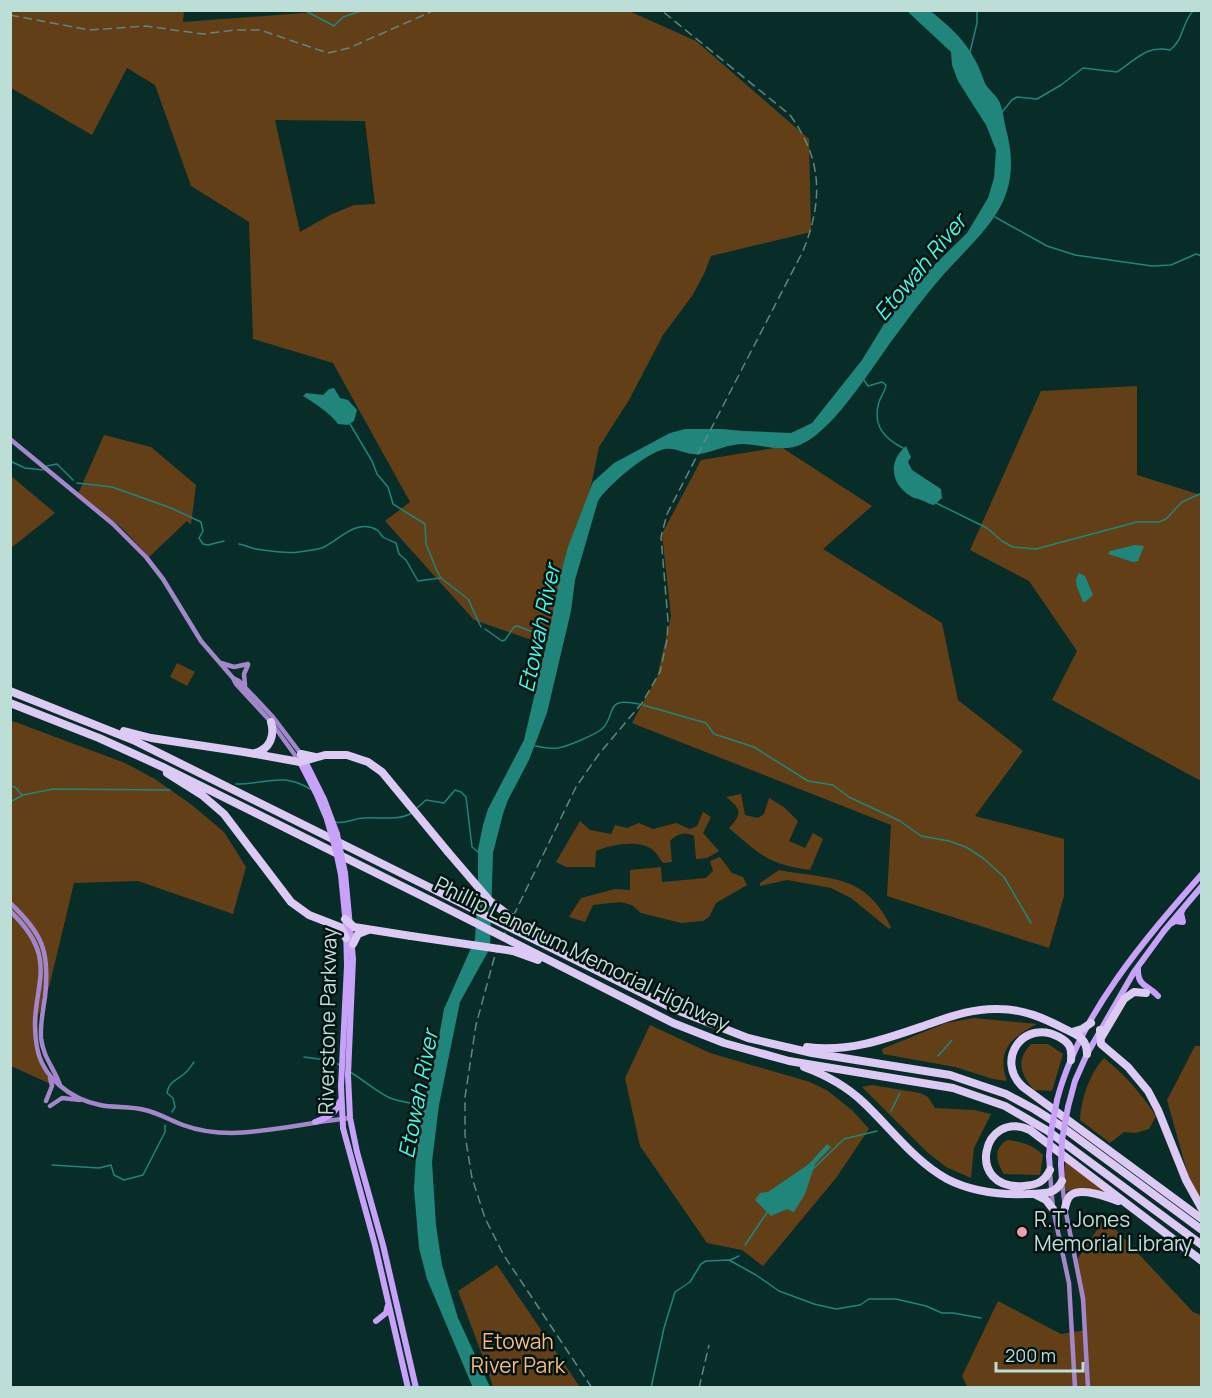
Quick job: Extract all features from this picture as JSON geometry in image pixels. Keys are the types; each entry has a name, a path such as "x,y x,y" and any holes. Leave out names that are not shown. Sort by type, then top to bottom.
{"highway":[{"name":"Phillip Landrum Memorial Highway","path":"10,691 53,707 180,762 437,891 521,929 582,963 674,1009 724,1030 790,1049 950,1075 1006,1094 1034,1108 1061,1126 1202,1230"},
{"name":"Phillip Landrum Memorial Highway","path":"10,703 135,754 635,1004 707,1037 789,1061 942,1086 1005,1106 1048,1131 1202,1245"},
{"path":"53,707 140,736 302,759 342,754 368,762 385,775 490,902 521,929"},
{"path":"253,753 261,751 271,741 273,730 271,722"},
{"path":"135,754 215,805 237,828 291,902 309,915 342,928 346,938"},
{"path":"334,924 348,916 352,926 368,930 513,951 539,960 635,1004"},
{"path":"353,944 358,934 368,930"},
{"path":"1146,993 1134,992 1124,999 1102,1036 1104,1044 1137,1076 1153,1100 1186,1180 1202,1209"},
{"path":"724,1030 791,1045 842,1049 878,1041 959,1014 991,1008 1029,1013 1070,1032 1082,1038 1086,1044 1087,1054"},
{"path":"1070,1032 1082,1029 1091,1023"},
{"path":"1100,1030 1101,1044 1117,1057"},
{"path":"1071,1060 1071,1049 1068,1043 1056,1035 1041,1032 1030,1034 1018,1043 1012,1055 1011,1064 1016,1078 1023,1087 1202,1219"},
{"path":"789,1061 825,1076 850,1091 920,1159 945,1178 966,1188 1005,1194 1051,1193 1062,1181"},
{"path":"1050,1170 1044,1180 1035,1185 1012,1187 1003,1184 989,1171 987,1147 992,1138 1003,1130 1015,1127 1026,1128 1202,1261"},
{"path":"1065,1208 1070,1196 1078,1192 1114,1200 1137,1213"},
{"path":"1029,1194 1046,1200 1053,1209"}],"main road":[{"path":"10,438 113,524 141,551 163,579 201,641 302,759"},
{"path":"219,662 232,667 248,664 244,674 246,688"},
{"path":"233,678 239,681 273,717 302,759"},
{"name":"Riverstone Parkway","path":"302,759 329,818 343,874 348,916 341,1097 383,1245 416,1388"},
{"path":"1076,1388 1069,1283 1051,1193 1051,1132 1057,1100 1071,1060 1082,1038 1119,977 1153,930 1202,874"},
{"path":"1088,1388 1083,1298 1065,1208 1062,1181 1062,1140 1068,1107 1087,1054 1119,997 1164,931 1202,886"},
{"path":"10,903 30,922 43,947 48,974 35,1023 37,1048 52,1086 46,1101"},
{"path":"10,911 23,923 38,950 42,981 40,1005 44,1050 60,1085"},
{"name":"Riverstone Parkway","path":"352,926 353,993 346,1118 348,1149 375,1245 408,1388"},
{"path":"1138,967 1138,980 1158,996"},
{"path":"1119,997 1138,988"},
{"path":"49,1076 86,1101"},
{"path":"315,1122 334,1113 341,1097"},
{"path":"50,1106 63,1098 110,1107 145,1110 190,1127 214,1132 243,1132 346,1118"},
{"path":"376,1321 386,1312 389,1302"}],"green space":[{"path":"342,10 629,11 696,41 809,139 811,232 711,256 692,296 663,335 629,400 599,447 582,530 549,646 474,620 385,521 410,502 333,363 253,339 249,222 191,186 155,85 127,68 92,135 11,88 11,11 184,11 183,22","holes":["275,120 365,121 375,204 354,205 300,232"]},
{"path":"1137,386 1137,475 1201,495 1201,781 1052,700 1077,651 1029,581 970,550 1041,391"},
{"path":"104,435 151,447 196,485 191,525 187,521 149,557 123,529 78,494"},
{"path":"781,447 872,506 823,549 942,623 958,700 1023,751 975,816 1064,839 1064,896 1049,948 887,896 891,825 632,723 657,677 671,616 662,534 701,460"},
{"path":"11,476 55,513 11,548"},
{"path":"177,663 195,672 187,686 170,677"},
{"path":"10,720 125,763 155,779 192,805 224,832 246,867 233,914 138,881 74,883 49,987 38,1016 37,1044 41,1060 55,1086 11,1066"},
{"path":"741,794 745,815 758,818 764,814 769,798 784,807 798,821 789,841 805,848 813,833 823,839 810,870 784,865 765,857 729,828 738,812 735,805 726,797"},
{"path":"703,812 711,817 703,833 719,851 707,858 696,859 694,836 684,834 670,841 672,862 663,863 650,848 630,844 616,845 596,851 595,867 566,867 556,862 580,821 590,830 611,834 615,825 627,828 639,823 653,829 676,823 690,829 697,826"},
{"path":"720,857 732,873 743,877 747,885 716,903 709,917 703,921 681,923 641,913 632,905 620,902 593,905 585,922 569,917 581,898 615,889 630,890 630,870 661,867 662,882 706,878 713,871 710,861"},
{"path":"779,870 830,878 858,888 881,909 891,927 889,929 851,898 831,888 787,880 760,886 760,883"},
{"path":"974,1018 1037,1024 1020,1034 1008,1046 1003,1061 1007,1081 955,1067 883,1054 882,1049 946,1023"},
{"path":"650,1025 710,1053 810,1082 828,1091 853,1111 869,1129 836,1178 763,1266 742,1250 707,1243 640,1146 625,1078"},
{"path":"1031,1044 1048,1044 1063,1054 1052,1091 1034,1090 1023,1073 1023,1056"},
{"path":"1195,1046 1201,1046 1201,1208 1196,1204 1167,1100"},
{"path":"1104,1058 1132,1085 1156,1116 1149,1129 1136,1133 1124,1132 1110,1143 1080,1120 1087,1087 1094,1071"},
{"path":"872,1085 920,1093 928,1097 935,1108 974,1110 991,1114 974,1148 971,1178 946,1167 927,1152 862,1087"},
{"path":"1007,1140 1026,1144 1043,1155 1040,1175 1004,1174 997,1156 999,1147"},
{"path":"1065,1160 1111,1196 1078,1190 1065,1191"},
{"path":"1105,1218 1193,1312 1201,1315 1201,1387 968,1388 962,1376 998,1301 1061,1334 1086,1330 1074,1264"},
{"name":"Etowah River Park","path":"497,1265 580,1387 493,1387 458,1291"}],"water":[{"name":"Etowah River","path":"907,11 929,11 951,29 971,53 986,85 999,100 1011,154 1006,194 988,226 922,300 856,392 815,436 802,444 788,448 738,444 695,454 673,449 657,451 628,470 598,501 575,580 571,611 547,713 529,760 503,814 493,853 490,948 460,1002 439,1105 432,1162 436,1225 442,1265 458,1318 490,1387 473,1388 427,1279 419,1248 414,1189 416,1156 423,1108 444,1009 475,939 478,849 483,825 488,809 524,740 568,547 593,482 614,463 670,433 685,429 722,429 791,433 812,423 862,360 892,311 908,291 967,233 988,198 994,178 996,150 986,125 958,81 952,65 951,52"},
{"path":"334,388 340,398 348,400 357,410 354,421 348,425 338,424 327,412 303,396 306,393 323,395 329,389"},
{"path":"906,446 911,457 908,462 912,470 941,489 942,498 934,505 912,497 896,480 894,466 896,459"},
{"path":"1135,545 1144,546 1138,561 1133,562 1108,554 1110,551"},
{"path":"1079,573 1085,576 1093,595 1085,602 1076,584"},
{"path":"827,1144 831,1147 815,1164 805,1194 794,1212 787,1209 771,1216 755,1200 760,1193 768,1192 809,1164"}],"waterway":[{"path":"304,10 334,26 343,17 364,10"},
{"path":"970,52 977,23 977,10"},
{"path":"1002,112 1017,97 1037,99 1061,85 1083,68 1117,72 1148,51 1170,50 1175,46 1187,19 1194,10"},
{"path":"995,217 1047,246 1075,255 1152,266 1171,265 1196,254 1202,256"},
{"path":"864,380 868,386 882,382 886,385 879,402 877,418 886,436 903,448"},
{"path":"350,424 377,474 388,487 393,504 425,524 426,544 437,571 441,578 468,599 481,627"},
{"path":"10,461 25,468 43,470"},
{"path":"47,466 57,464 73,480"},
{"path":"77,483 112,487 171,508 201,522 203,531 199,538 203,544 224,541"},
{"path":"936,503 987,528 1013,547 1036,549 1137,522 1159,522 1166,519 1182,502 1202,493"},
{"path":"239,544 254,549 299,552 322,548 355,528 370,527 396,543 399,554 406,560 418,581 440,578"},
{"path":"485,629 502,641 514,627 533,632 541,622 551,624"},
{"path":"535,746 555,748 575,743 602,729 615,705 628,702 639,704"},
{"path":"643,705 706,723 714,734 754,747 808,781 833,785 849,797 900,821 921,836 966,847 983,858 1004,877 1031,923"},
{"path":"236,784 282,780 291,781 310,789"},
{"path":"10,786 15,787 22,795"},
{"path":"10,802 23,795 53,789 170,790"},
{"path":"417,808 426,800 444,803 455,790 461,792 466,797 472,847 478,852"},
{"path":"319,806 323,816"},
{"path":"335,822 342,823 364,818 395,818 412,813"},
{"path":"938,1056 952,1040"},
{"path":"304,1057 333,1061 341,1066"},
{"path":"172,1112 175,1107 173,1098 167,1093 168,1089 194,1062"},
{"path":"350,1072 390,1098 423,1106"},
{"path":"891,1111 900,1093"},
{"path":"52,1165 99,1168 111,1165 114,1175 124,1180 143,1175 165,1132 165,1125"},
{"path":"813,1169 844,1139 877,1131"},
{"path":"745,1245 768,1211"},
{"path":"730,1260 739,1256"},
{"path":"651,1388 664,1328 675,1292 690,1282 701,1264 706,1261 729,1260 779,1291 814,1304 836,1309 860,1305 869,1299 896,1299 926,1306 942,1313 981,1318"}],"railway":[{"path":"10,15 89,30 146,26 203,34 260,30 328,53 349,48 435,10"},
{"path":"592,1388 503,1254 485,1218 472,1178 465,1135 465,1097 476,1025 495,955 576,787 599,754 642,703 660,672 667,640 668,621 661,537 667,514 803,251 810,233 816,198 814,165 809,148 790,115 661,10"},
{"path":"699,1388 709,1345"}],"place":[{"name":"R.T. Jones Memorial Library","path":"1022,1232"}]}
